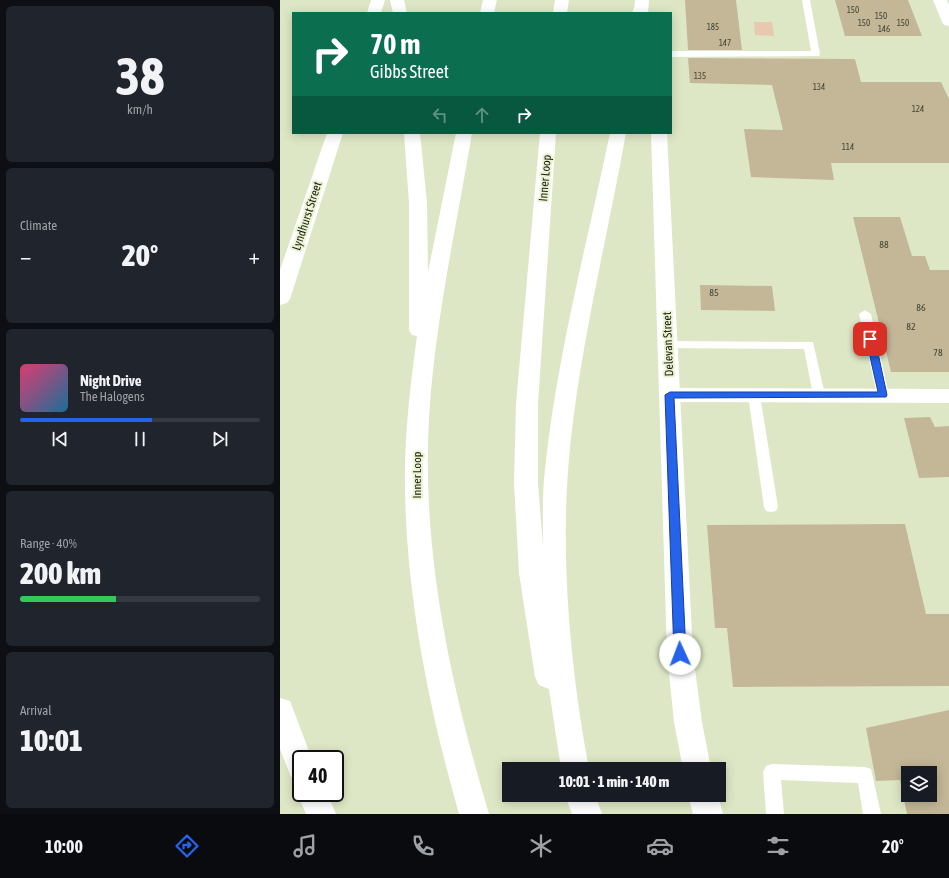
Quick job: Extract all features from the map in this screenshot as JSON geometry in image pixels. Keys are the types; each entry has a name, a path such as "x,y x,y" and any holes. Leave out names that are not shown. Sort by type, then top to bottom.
{"main road":[{"path":"374,12 378,0"},
{"path":"397,0 400,12"},
{"path":"478,12 490,0"},
{"path":"548,0 548,12"},
{"path":"560,12 562,0"},
{"path":"940,0 949,22"},
{"name":"Lyndhurst Street","path":"280,299 334,134"},
{"path":"412,134 418,203 419,406"},
{"name":"Inner Loop","path":"548,134 527,404 526,483 532,573 539,622 549,679 571,762"},
{"path":"574,762 564,701 557,618 555,555 556,476 561,431 573,364 618,134"},
{"name":"Delevan Street","path":"659,134 680,654 688,722 696,762"},
{"name":"Inner Loop","path":"463,139 428,336 419,406 416,484 418,526 427,609 446,709 474,814"},
{"path":"670,395 949,396"},
{"path":"280,710 294,750"},
{"path":"316,802 321,814"},
{"path":"705,802 708,814"}],"lane":[{"path":"672,54 816,54 806,0"},
{"path":"865,314 883,395"},
{"path":"668,345 809,345 819,396"},
{"path":"754,395 771,507"},
{"path":"775,814 772,772 865,775 872,814"}],"shaded area":[{"path":"754,22 772,22 774,36 755,35"}],"building":[{"path":"685,0 736,0 742,50 688,50"},
{"path":"835,0 908,0 922,36 845,36"},
{"path":"688,58 855,59 861,82 941,82 949,99 949,163 831,163 834,180 751,177 744,129 783,130 772,85 690,83"},
{"path":"853,217 900,217 912,256 925,256 930,270 949,270 949,372 891,372"},
{"path":"700,285 772,286 775,311 701,310"},
{"path":"930,417 935,427 949,426 949,477 919,478 904,418"},
{"path":"905,524 926,614 949,614 949,686 733,687 727,628 715,628 707,525"},
{"path":"949,710 949,814 907,814 905,802 937,802 937,766 901,766 901,785 900,780 876,781 866,728"}],"route":[{"path":"680,654 670,395 883,395 870,339"}]}
